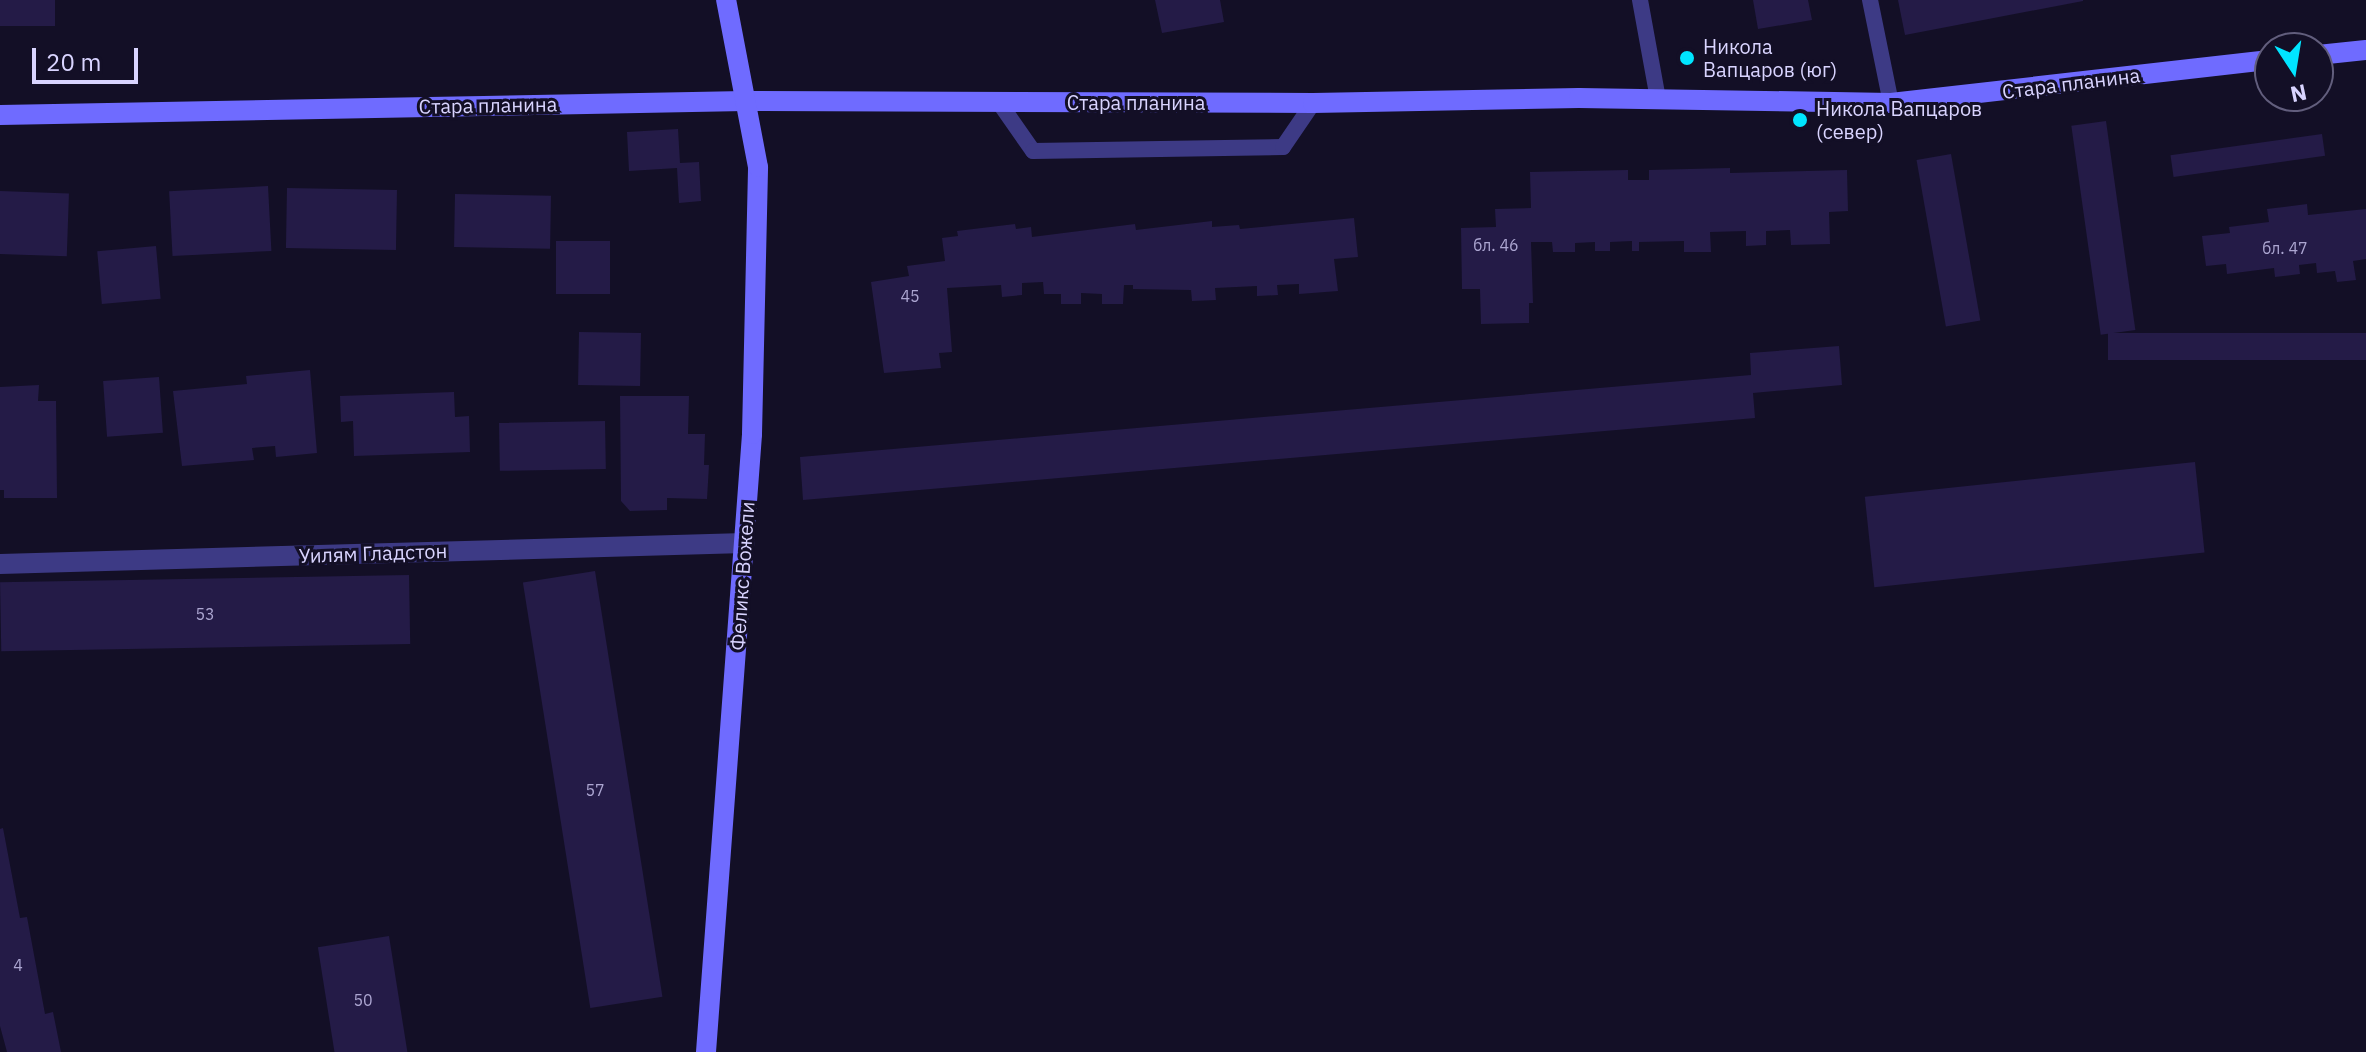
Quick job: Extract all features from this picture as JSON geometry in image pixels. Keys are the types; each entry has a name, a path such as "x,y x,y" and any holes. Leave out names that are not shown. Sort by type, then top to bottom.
{"street":[{"name":"Феликс Вожели","path":"706,1052 752,434 758,167 726,0"},
{"path":"2334,53 2366,50"},
{"name":"Стара планина","path":"0,115 745,101 1313,103 1658,99 1891,103 2254,62"},
{"name":"Уилям Гладстон","path":"0,564 745,543"}],"lane":[{"path":"1640,0 1658,99"},
{"path":"1870,0 1891,103"},
{"path":"998,101 1033,151 1283,147 1313,103"}],"building":[{"path":"0,0 55,0 55,26 0,26"},
{"path":"1155,0 1220,0 1224,22 1162,33"},
{"path":"1753,0 1808,0 1812,20 1758,29"},
{"path":"1898,0 2083,0 2083,1 1905,35"},
{"path":"2106,121 2135,330 2101,335 2071,126"},
{"path":"678,129 680,163 699,162 701,201 679,203 677,168 629,171 627,132"},
{"path":"2322,134 2325,156 2174,177 2170,155"},
{"path":"1951,154 1980,320 1946,327 1917,160"},
{"path":"1730,168 1730,173 1847,170 1848,211 1829,212 1830,244 1791,245 1790,230 1766,231 1766,245 1746,246 1746,231 1710,232 1711,252 1684,252 1684,241 1639,242 1639,251 1632,251 1632,241 1610,242 1610,251 1595,251 1595,242 1575,243 1575,252 1553,252 1552,242 1531,242 1533,303 1529,303 1529,323 1481,324 1480,289 1462,289 1461,228 1496,227 1495,209 1531,208 1530,172 1628,170 1628,180 1649,180 1649,170"},
{"path":"268,186 271,251 173,256 169,191"},
{"path":"287,188 397,190 396,250 286,248"},
{"path":"0,191 69,193 67,256 0,254"},
{"path":"455,194 551,196 550,249 454,247"},
{"path":"2307,204 2308,215 2366,209 2366,259 2353,261 2356,280 2337,282 2335,271 2317,273 2316,263 2299,265 2300,274 2275,277 2274,268 2227,274 2226,264 2206,266 2202,236 2230,233 2229,227 2269,222 2267,209"},
{"path":"1354,218 1358,257 1334,259 1338,291 1299,294 1299,284 1277,285 1278,295 1257,296 1257,286 1215,288 1216,300 1192,301 1191,290 1133,289 1133,285 1124,285 1123,304 1102,304 1102,294 1081,293 1081,304 1061,304 1061,294 1044,294 1043,282 1022,283 1022,295 1002,297 1001,285 947,288 952,352 939,353 941,368 884,373 871,282 909,276 907,266 945,261 942,238 958,236 957,231 1015,224 1016,229 1031,227 1032,237 1135,224 1136,230 1212,221 1212,227 1239,225 1240,229"},
{"path":"556,241 610,241 610,294 556,294"},
{"path":"156,246 161,299 102,304 97,251"},
{"path":"579,332 641,333 640,386 578,385"},
{"path":"2108,333 2366,333 2366,360 2108,360"},
{"path":"1839,346 1842,385 1753,393 1755,418 803,500 800,457 1751,375 1750,353"},
{"path":"310,370 317,453 276,457 275,446 252,448 254,460 182,466 173,391 247,384 246,376"},
{"path":"159,377 163,433 107,437 103,381"},
{"path":"39,385 38,401 56,401 57,498 4,498 4,490 0,490 0,387"},
{"path":"454,392 455,417 469,416 470,452 354,456 353,421 341,422 340,396"},
{"path":"620,396 689,396 688,434 705,434 704,465 709,465 707,499 667,498 667,510 630,511 621,501"},
{"path":"605,421 606,469 500,471 499,423"},
{"path":"2195,462 2205,553 1874,587 1865,497"},
{"path":"595,571 662,997 590,1008 523,582"},
{"path":"409,575 410,644 1,651 0,582"},
{"path":"3,828 20,918 27,917 45,1014 53,1012 61,1052 7,1052 0,1026 0,829"},
{"path":"389,936 407,1052 334,1052 318,947"}],"place":[{"name":"Никола Вапцаров (юг)","path":"1687,58"},
{"name":"Никола Вапцаров (север)","path":"1800,120"}]}
